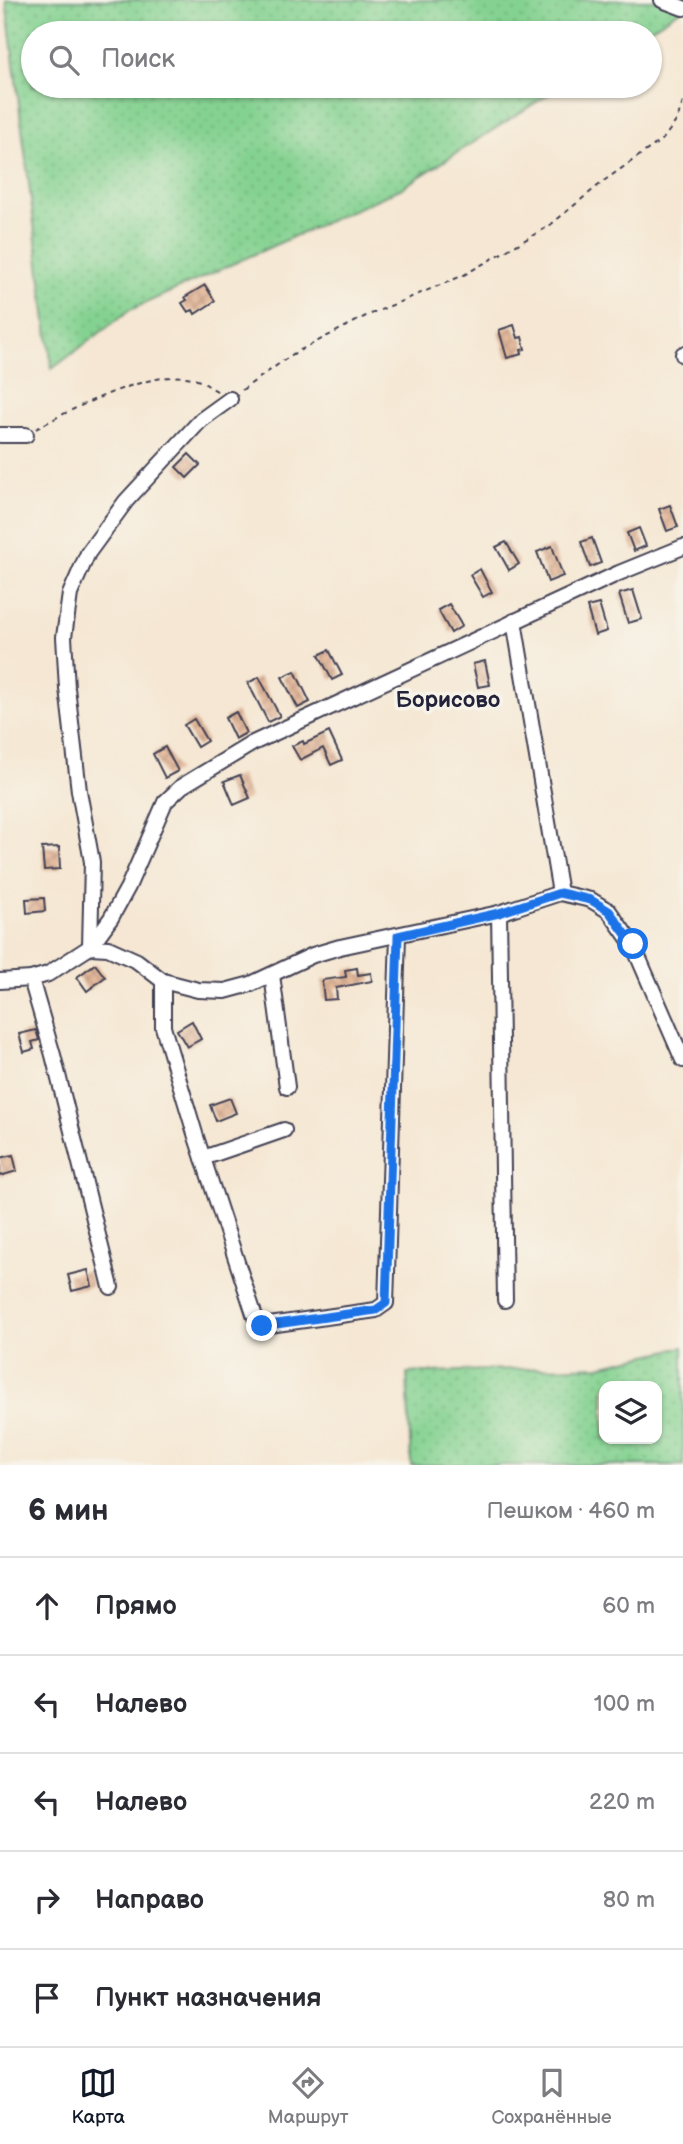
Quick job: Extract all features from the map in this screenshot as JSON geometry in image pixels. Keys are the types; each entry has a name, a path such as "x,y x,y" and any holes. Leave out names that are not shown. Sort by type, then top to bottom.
{"street":[{"path":"662,0 683,8"},
{"path":"90,947 92,862 79,791 64,637 70,594 88,553 126,501 201,420 230,398"},
{"path":"0,435 26,435"},
{"path":"0,981 31,979 65,965 90,947 111,918 128,887 165,802 182,786 253,743 618,573 683,547"},
{"path":"514,621 560,893"},
{"path":"90,947 108,948 137,961 163,981 198,989 226,991 251,984 327,951 499,913 560,893 591,900 609,911 633,944 683,1060"},
{"path":"499,913 505,1300"},
{"path":"163,981 163,1027 255,1317 262,1326 376,1310 386,1303 398,936"},
{"path":"272,975 287,1087"},
{"path":"31,979 53,1055 111,1287"},
{"path":"203,1158 284,1130"}],"path":[{"path":"26,435 68,410 157,378 193,378 230,398 293,354 366,316 464,275 549,226 605,180 663,139 677,120 683,103"}],"green space":[{"path":"6,0 676,0 683,8 662,21 21,21 21,98 543,98 400,189 130,310 52,369"},
{"path":"683,1347 683,1465 411,1465 407,1373 599,1366"}],"building":[{"path":"205,285 215,301 195,314 193,310 188,312 182,303 187,300 185,297"},
{"path":"514,325 518,338 522,337 525,349 521,350 522,354 507,358 499,330"},
{"path":"189,454 200,465 187,478 176,467"},
{"path":"670,505 678,527 667,531 659,509"},
{"path":"639,528 646,546 634,551 627,533"},
{"path":"592,538 601,563 590,567 581,542"},
{"path":"506,542 519,564 509,570 496,547"},
{"path":"552,546 563,576 548,582 537,552"},
{"path":"480,569 492,592 483,597 470,575"},
{"path":"633,590 642,619 628,623 619,594"},
{"path":"449,604 462,626 451,633 438,610"},
{"path":"599,604 607,631 595,635 587,607"},
{"path":"329,650 342,675 332,680 319,655"},
{"path":"485,661 490,685 478,687 473,664"},
{"path":"295,671 310,702 298,708 282,677"},
{"path":"259,677 280,716 268,722 248,683"},
{"path":"236,712 246,733 235,739 225,718"},
{"path":"194,719 207,741 197,747 184,725"},
{"path":"329,732 342,760 331,765 323,748 300,760 292,746 303,741 304,744"},
{"path":"165,747 178,771 165,778 153,754"},
{"path":"240,775 250,798 234,805 224,781"},
{"path":"59,847 60,869 44,870 42,848"},
{"path":"44,898 45,911 27,913 26,899"},
{"path":"95,964 105,977 87,991 77,977"},
{"path":"357,968 358,975 371,973 372,981 336,988 337,999 324,1000 322,980 346,977 345,970"},
{"path":"192,1021 201,1039 187,1047 177,1030"},
{"path":"36,1030 39,1040 32,1042 34,1049 24,1052 19,1034"},
{"path":"230,1098 236,1113 216,1121 210,1105"},
{"path":"13,1155 17,1171 0,1176 0,1158"},
{"path":"88,1270 92,1286 72,1291 68,1275"}],"district":[{"name":"Борисово","path":"448,699"}],"route":[{"path":"262,1326 376,1310 386,1303 398,936 499,913 560,893 591,900 609,911 633,944"}]}
